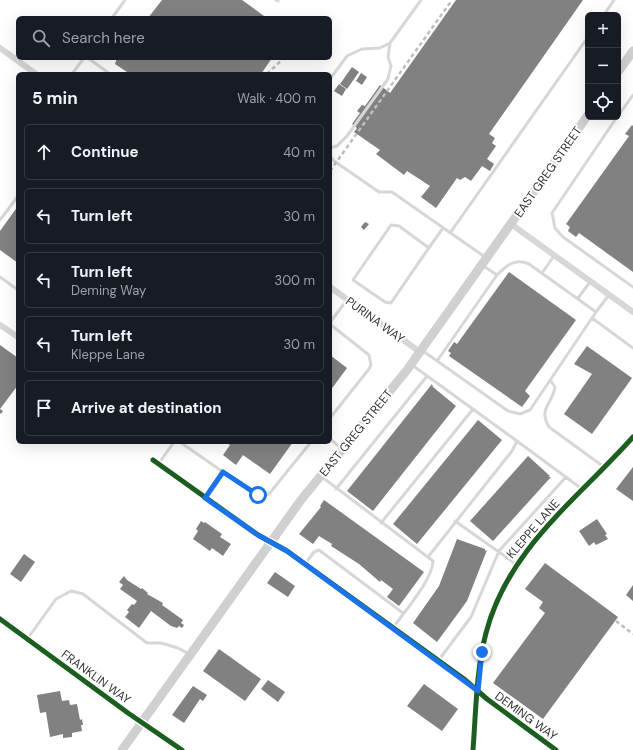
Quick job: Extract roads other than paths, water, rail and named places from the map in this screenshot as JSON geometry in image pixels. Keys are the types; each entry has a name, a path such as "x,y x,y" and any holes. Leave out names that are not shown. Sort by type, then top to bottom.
{"main road":[{"path":"621,68 633,51"},
{"name":"EAST GREG STREET","path":"122,750 320,476 421,351 585,119"}],"street":[{"path":"0,48 16,60"},
{"path":"17,60 33,72"},
{"path":"511,224 633,312"},
{"name":"PURINA WAY","path":"332,289 421,351"},
{"path":"0,325 16,336"},
{"name":"KLEPPE LANE","path":"473,750 482,652 488,627 499,595 516,564 543,530 633,437"},
{"name":"DEMING WAY","path":"156,462 258,535 305,564 438,661 556,750"},
{"name":"FRANKLIN WAY","path":"0,619 128,713 143,721 182,750"}],"lane":[{"path":"113,16 125,0"},
{"path":"332,76 347,56 362,49 380,48 390,43 421,0"},
{"path":"606,12 614,0"},
{"path":"450,233 585,41"},
{"path":"332,147 336,146 346,136 388,79 391,66 388,57 390,43"},
{"path":"75,72 83,60"},
{"path":"91,60 107,72"},
{"path":"621,112 633,95"},
{"path":"615,120 552,212 555,228 563,237 633,287"},
{"path":"332,158 378,192 392,192 450,233 484,261 497,275"},
{"path":"0,220 16,199"},
{"path":"429,248 399,226 391,225 353,280 385,302 391,303 429,248 442,228"},
{"path":"542,273 554,256"},
{"path":"437,361 497,275 508,265 516,262 529,264 596,312"},
{"path":"0,277 16,289"},
{"path":"578,298 590,282"},
{"path":"421,351 508,411 520,414 530,410 609,295"},
{"path":"332,416 365,376 371,365 369,355 332,325 334,318 347,300"},
{"path":"592,318 633,348"},
{"path":"411,364 582,489"},
{"path":"336,488 427,376"},
{"path":"550,380 555,387 554,393 544,412 545,420 549,427 604,467"},
{"path":"380,523 473,409"},
{"path":"332,441 342,449"},
{"path":"428,557 512,451 517,441"},
{"path":"156,462 172,444"},
{"path":"183,444 258,495 268,495 309,444"},
{"path":"205,498 223,472"},
{"path":"320,476 380,523 433,561 433,566 427,578 393,628"},
{"path":"438,661 471,617 499,551 566,477"},
{"path":"455,521 516,564"},
{"path":"305,564 314,552 319,550 403,613"},
{"path":"27,639 56,599 71,591 83,594 147,643 160,643 178,648 190,655"}],"railway":[{"path":"332,168 452,0"},
{"path":"269,72 282,60"},
{"path":"616,621 633,634"}]}
